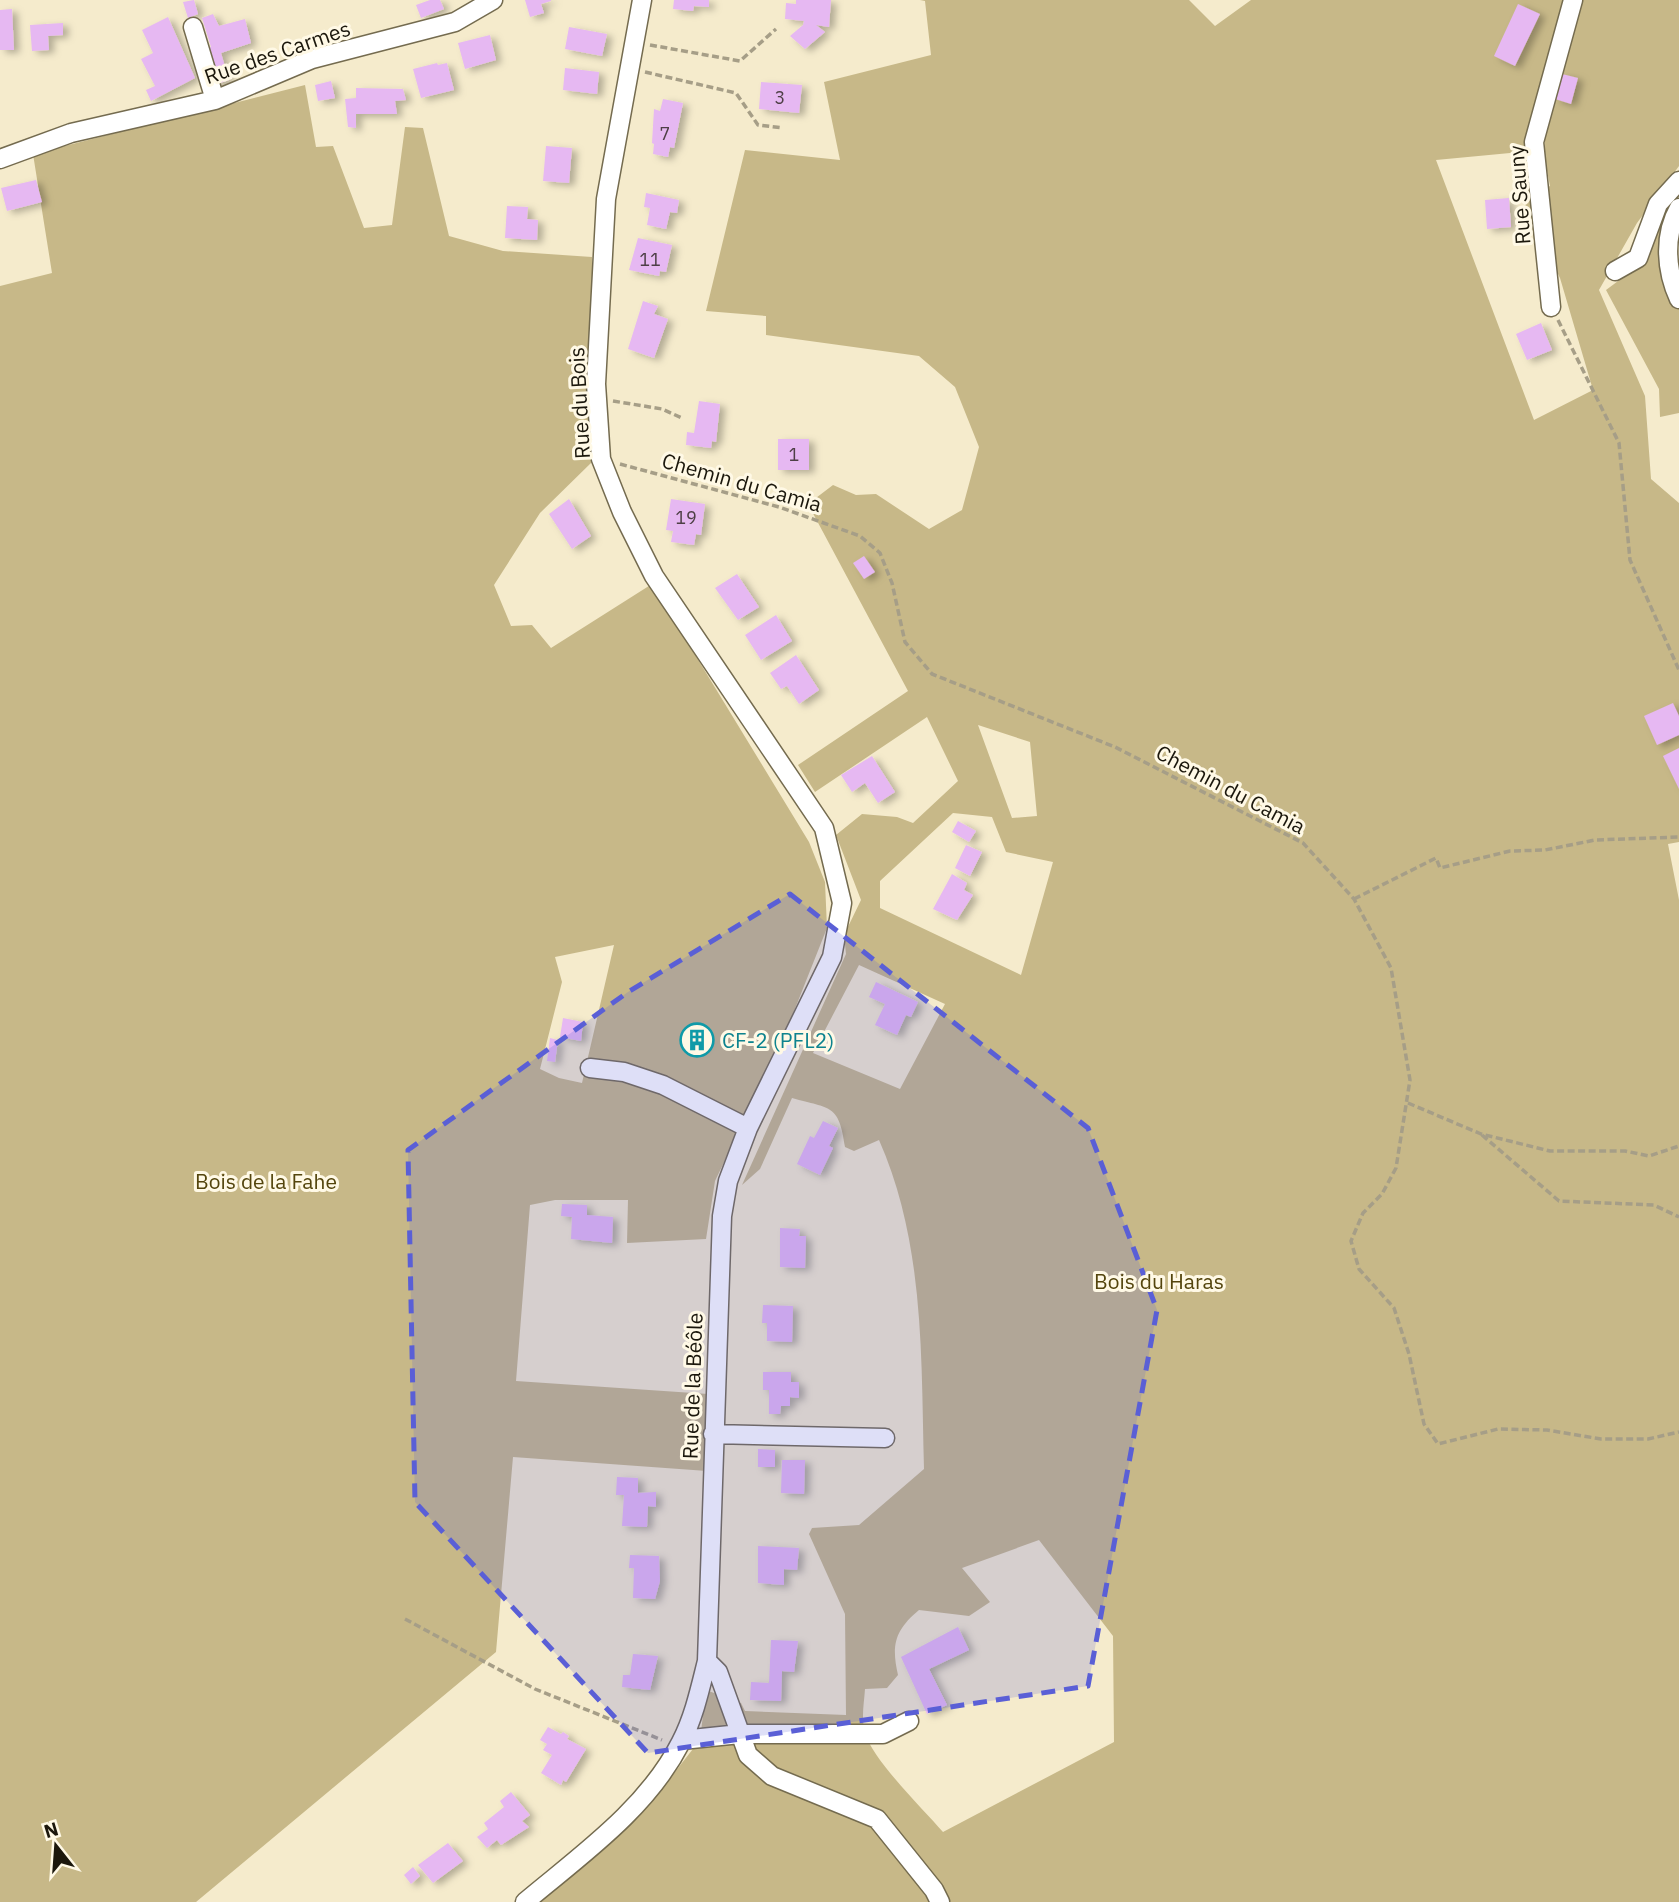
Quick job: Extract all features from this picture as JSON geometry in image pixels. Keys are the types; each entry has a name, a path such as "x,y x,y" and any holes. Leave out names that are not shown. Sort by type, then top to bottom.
{"street":[{"name":"Rue des Carmes","path":"0,159 71,132 215,100 312,60 455,22 493,0"},
{"name":"Rue du Bois","path":"642,0 606,199 600,275 597,398 601,458 622,512 654,576 824,828"},
{"name":"Rue Sauny","path":"1551,307 1534,142 1573,0"},
{"path":"193,27 215,100"},
{"path":"1615,271 1639,258 1658,204 1679,181"},
{"path":"1679,208 1668,246 1671,281 1679,299"},
{"name":"Rue de la Béôle","path":"525,1902 607,1833 651,1787 681,1743 693,1714 707,1661 722,1216 728,1181 748,1128 835,946 842,904 824,828"},
{"path":"590,1068 624,1072 663,1084 690,1096 729,1121 748,1128"},
{"path":"713,1434 885,1437"},
{"path":"707,1661 718,1672 748,1755 772,1776 877,1819 934,1890 940,1902"},
{"path":"681,1743 740,1734 883,1734 909,1721"}],"path":[{"path":"634,42 740,61 776,29"},
{"path":"629,69 736,93 758,125 783,128"},
{"path":"1551,307 1619,443 1630,560 1679,670"},
{"path":"597,398 662,409 682,418"},
{"name":"Chemin du Camia","path":"601,458 779,507 860,536 880,553 892,583 905,642 932,674 1115,747 1253,815 1303,843 1354,899 1391,968 1410,1080 1408,1103 1396,1168 1381,1194 1363,1213 1351,1241 1359,1269 1394,1308 1409,1354 1424,1424 1438,1444 1499,1429 1547,1430 1601,1439 1648,1439 1679,1432"},
{"path":"1354,899 1436,858 1440,868 1510,851 1545,849 1595,840 1679,836"},
{"path":"1408,1103 1481,1134 1549,1151 1625,1152 1649,1156 1679,1146"},
{"path":"1481,1134 1559,1201 1654,1205 1679,1217"},
{"path":"405,1619 535,1689 681,1743"}],"highlighted area":[{"path":"790,894 1088,1128 1157,1310 1088,1686 648,1753 415,1502 408,1150 628,992"}],"green space":[{"name":"Bois du Haras","path":"920,0 1189,0 1215,26 1251,0 1679,0 1679,166 1637,223 1599,290 1645,396 1651,479 1679,503 1679,842 1668,844 1679,900 1679,1902 537,1902 667,1782 700,1740 706,1690 741,1703 745,1711 846,1715 845,1614 809,1534 812,1528 859,1525 924,1469 921,1344 913,1261 894,1179 879,1140 854,1151 845,1147 840,1123 831,1110 792,1098 760,1169 742,1185 846,954 844,935 861,900 836,835 862,814 897,817 913,823 958,781 927,717 815,792 798,765 908,691 808,504 833,485 856,495 876,494 929,529 962,510 979,447 955,387 919,356 766,335 766,316 706,311 745,150 840,160 824,82 931,55 925,1","holes":["1546,120 1544,155 1550,186 1524,202 1560,278 1593,390 1534,420 1436,160 1530,151","978,725 1030,742 1037,816 1012,818","953,813 992,817 1006,852 1053,862 1021,975 880,908 880,881","859,965 945,1004 900,1089 813,1053","1039,1540 1113,1636 1114,1742 943,1832 887,1770 870,1744 863,1722 865,1689 887,1688 898,1675 895,1655 897,1639 905,1624 919,1610 969,1616 990,1602 962,1568"]},
{"name":"Bois de la Fahe","path":"305,85 316,147 333,146 364,228 392,225 405,127 423,128 449,236 503,251 592,257 592,462 540,513 494,585 511,626 532,625 551,648 652,584 809,842 825,882 827,928 783,1039 715,1181 706,1239 627,1243 628,1200 555,1200 530,1205 516,1381 708,1394 707,1471 513,1457 496,1652 196,1902 0,1902 0,286 52,273 33,154","holes":["614,945 582,1083 559,1078 540,1069 562,982 555,957"]},
{"path":"1679,184 1666,214 1660,251 1667,290 1679,309 1679,413 1660,417 1659,389 1606,290 1649,258 1652,226"}],"building":[{"path":"194,0 198,14 188,18 183,2"},
{"path":"440,0 444,9 421,18 416,5"},
{"path":"525,0 551,1 541,4 544,13 530,17"},
{"path":"674,0 709,0 709,7 694,6 693,11 673,9"},
{"path":"796,0 831,0 829,27 816,25 825,32 805,49 790,36 804,21 785,19 786,3 796,4"},
{"path":"1518,4 1540,14 1515,66 1494,56"},
{"path":"12,9 14,50 0,50 0,10"},
{"path":"213,14 219,26 245,19 251,43 221,53 229,80 214,85 202,49 211,47 202,18"},
{"path":"168,17 195,78 151,101 146,90 155,86 141,59 153,53 142,30"},
{"path":"63,23 63,35 48,36 49,50 32,51 30,25"},
{"path":"569,27 607,34 602,56 565,49"},
{"path":"490,35 496,60 465,69 458,43"},
{"path":"447,63 454,90 421,98 413,69"},
{"path":"565,68 599,72 597,94 563,90"},
{"path":"1562,74 1578,78 1571,104 1555,99"},
{"path":"331,81 335,98 318,101 315,85"},
{"path":"761,82 802,85 799,113 759,109"},
{"path":"356,88 403,89 406,100 395,101 397,114 356,114 356,128 348,127 345,99 356,98"},
{"path":"663,99 683,103 674,148 670,147 668,157 653,154 652,143 654,109 660,111"},
{"path":"546,146 572,148 569,183 543,181"},
{"path":"36,180 42,202 7,211 1,188"},
{"path":"646,193 679,200 677,213 670,212 666,229 647,225 650,208 644,207"},
{"path":"1509,198 1511,227 1487,229 1485,200"},
{"path":"507,206 528,207 527,219 538,220 537,240 505,238"},
{"path":"638,238 672,245 666,272 660,271 659,276 629,270"},
{"path":"643,301 658,306 654,314 668,319 654,358 628,349"},
{"path":"1541,323 1552,350 1527,360 1516,334"},
{"path":"699,401 720,404 716,442 712,441 711,448 686,445 687,432 694,433"},
{"path":"778,439 809,439 809,470 778,470"},
{"path":"569,499 591,536 572,549 549,514"},
{"path":"671,499 705,504 701,535 696,534 694,545 671,542 673,531 666,530"},
{"path":"864,556 875,572 864,579 853,563"},
{"path":"737,574 759,607 738,620 715,588"},
{"path":"776,615 792,641 761,660 745,635"},
{"path":"796,655 819,690 799,704 787,686 781,689 770,673"},
{"path":"1673,703 1679,716 1679,735 1657,745 1644,716"},
{"path":"1679,748 1679,789 1663,756"},
{"path":"872,756 895,792 878,803 865,783 852,792 841,775"},
{"path":"958,821 976,831 969,842 952,832"},
{"path":"966,845 982,852 970,876 955,868"},
{"path":"952,874 967,883 964,890 973,895 957,920 933,909"},
{"path":"876,982 918,1002 911,1017 906,1015 897,1035 875,1025 885,1004 869,997"},
{"path":"563,1018 583,1022 581,1041 560,1037"},
{"name":"CF-2 (PFL2)","path":"696,1032 705,1039 697,1049 688,1041"},
{"path":"550,1038 558,1040 555,1062 547,1061"},
{"path":"823,1121 838,1128 829,1146 833,1148 820,1175 797,1164 810,1136 814,1138"},
{"path":"562,1204 587,1205 587,1215 613,1217 612,1243 571,1239 572,1217 561,1216"},
{"path":"780,1228 800,1229 799,1236 806,1236 805,1268 780,1267"},
{"path":"763,1305 793,1306 792,1342 767,1341 767,1323 762,1323"},
{"path":"763,1372 791,1372 791,1382 799,1382 799,1398 790,1397 790,1406 781,1406 780,1414 769,1414 769,1390 763,1390"},
{"path":"758,1449 775,1450 775,1467 758,1467"},
{"path":"782,1460 805,1460 804,1494 781,1493"},
{"path":"617,1477 638,1478 638,1493 656,1492 656,1507 648,1506 647,1527 622,1526 624,1495 616,1495"},
{"path":"758,1546 799,1548 797,1570 784,1569 784,1585 758,1583"},
{"path":"630,1555 659,1556 660,1581 655,1599 633,1598 634,1568 629,1568"},
{"path":"958,1627 969,1650 929,1669 947,1705 927,1714 901,1657"},
{"path":"771,1640 798,1641 794,1672 782,1671 781,1701 750,1700 751,1682 769,1683"},
{"path":"633,1654 658,1656 650,1690 622,1687 623,1675 630,1675"},
{"path":"548,1727 561,1734 563,1732 569,1736 567,1739 586,1749 566,1782 563,1780 561,1785 541,1773 552,1755 543,1750 547,1744 540,1740"},
{"path":"511,1792 530,1815 522,1821 529,1827 501,1845 497,1840 487,1848 477,1837 488,1829 484,1823 504,1807 500,1801"},
{"path":"448,1843 463,1861 433,1883 418,1865"},
{"path":"413,1867 420,1876 411,1884 404,1875"}],"place":[{"name":"CF-2 (PFL2)","path":"697,1040"}]}
